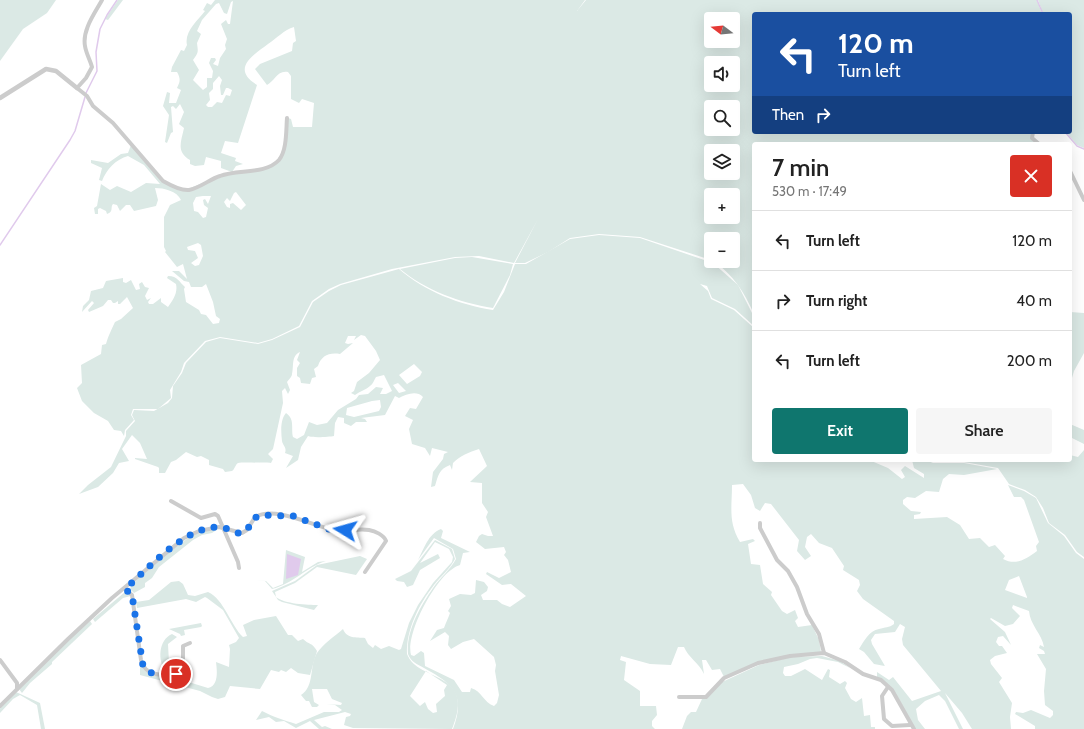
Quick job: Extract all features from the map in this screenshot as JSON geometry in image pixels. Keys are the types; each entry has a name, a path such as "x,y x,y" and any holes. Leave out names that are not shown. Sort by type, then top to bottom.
{"street":[{"path":"77,88 86,78 92,67 84,45 85,37 89,24 102,0"},
{"path":"0,98 46,69 56,72 85,95 93,106 113,123 163,181 185,190 194,188 220,176 264,169 272,166 283,154 287,118"},
{"path":"1033,134 1032,138 1037,142"},
{"path":"1072,175 1084,200"},
{"path":"171,501 201,518 215,514 218,516 224,527 239,568"},
{"path":"0,706 112,598 125,589 184,538 206,529 224,527 242,533 247,530 255,517 267,514 293,516 334,530 374,531 383,536 386,541 365,572"},
{"path":"760,523 760,528 777,560 788,571 797,587 807,614 819,634 824,653"},
{"path":"125,589 132,595 142,663 148,671 153,674 178,673 184,663 183,646 190,643"},
{"path":"679,697 706,697 724,678 758,663 794,656 824,653 845,662 863,674 881,680 895,696 912,727"},
{"path":"0,660 17,683 17,689"},
{"path":"888,687 882,695 884,719 892,726 912,727"}],"shaded area":[{"path":"0,0 56,0 47,13 23,29 0,61"},
{"path":"118,0 123,0 108,20 105,19"},
{"path":"215,0 585,0 577,11 586,0 1037,0 1041,12 752,12 752,134 1032,134 1034,142 752,142 752,310 737,284 722,268 740,268 740,232 704,232 704,258 640,237 599,234 570,238 548,252 525,263 515,263 538,219 514,263 479,256 455,257 392,269 340,284 329,289 312,301 299,326 272,339 258,343 220,337 205,341 184,363 181,372 170,390 171,398 158,409 133,409 131,415 134,420 125,430 124,436 121,431 114,430 108,421 94,413 82,401 77,388 82,383 81,365 101,354 102,345 106,344 115,322 121,319 133,308 127,297 120,304 118,304 118,301 113,303 111,300 108,300 103,306 89,312 88,310 94,303 92,301 82,312 83,306 89,300 91,291 103,288 106,281 123,278 123,282 126,283 131,280 136,290 140,289 139,284 142,282 145,287 149,288 145,296 147,300 151,298 148,302 149,304 153,304 161,298 161,302 168,307 176,293 176,284 167,278 168,276 171,276 176,278 185,287 186,302 199,310 201,314 206,315 213,324 219,323 220,319 216,316 213,302 206,284 202,287 191,287 189,282 184,281 172,271 179,271 187,279 183,264 177,267 165,252 164,217 170,205 181,200 177,194 155,188 158,200 156,206 134,211 130,205 126,205 120,211 117,205 113,204 109,213 107,214 106,211 100,208 98,209 98,214 95,214 94,208 97,206 101,184 110,190 117,186 131,192 146,183 160,184 144,165 128,156 116,162 106,173 102,181 99,180 102,168 91,163 91,160 108,163 121,154 128,153 131,145 162,182 185,190 220,176 272,166 283,154 288,118 291,119 293,127 312,127 314,103 302,99 299,103 291,99 291,76 288,72 279,74 267,85 255,69 260,64 292,51 293,43 296,41 294,27 284,32 251,58 245,68 249,79 257,85 238,143 225,141 221,153 236,158 235,161 243,164 236,166 232,172 221,168 221,161 206,157 204,165 195,166 190,164 190,160 181,150 184,128 179,124 184,112 180,104 176,109 173,106 171,107 173,132 171,133 167,143 165,142 169,115 163,106 167,92 170,93 169,103 176,103 181,90 177,88 180,80 178,74 177,72 171,72 172,67 181,50 184,51 187,45 187,36 189,31 205,11 203,10 207,3 211,5","holes":["233,1 230,24 228,24 226,20 221,24 227,39 225,45 226,49 220,58 218,66 213,64 216,60 215,58 211,58 209,63 213,71 212,78 207,78 207,87 203,90 193,80 199,70 193,60 198,50 197,43 201,34 197,31 202,20 216,4 219,3 224,13 227,14 231,2","219,76 222,80 220,86 221,95 223,95 226,88 232,90 230,96 226,95 222,103 217,102 212,107 208,107 206,105 210,100 209,93 213,89 213,83","236,192 246,205 241,210 233,203 230,204 230,208 227,207 224,202 227,198 230,201","211,196 208,204 205,199 203,200 204,205 208,208 206,217 203,218 198,212 194,211 193,203 196,197","198,243 201,245 203,256 199,265 195,266 191,263 198,258 195,251 188,250 187,247"]},
{"path":"1038,0 1084,0 1084,148 1077,145 1068,134 1072,134 1072,12 1042,12"},
{"path":"599,235 640,238 704,260 704,268 719,268 738,285 752,313 752,324 735,309 712,298 707,286 700,284 708,291 711,299 734,310 752,326 752,462 874,462 888,468 902,479 905,477 901,470 905,466 924,478 924,474 914,468 912,462 964,463 997,469 964,475 949,474 943,479 939,492 926,491 915,498 907,497 903,500 903,504 911,511 921,512 920,514 914,515 914,519 947,517 960,525 969,539 980,538 989,547 995,545 1005,556 1003,559 1012,562 1021,561 1037,551 1036,546 1039,542 1024,500 1021,497 1014,497 1008,485 1024,491 1036,498 1048,523 1064,536 1076,553 1084,559 1084,729 1035,729 1035,726 1015,714 1016,712 1023,713 1031,710 1050,718 1053,715 1053,711 1045,705 1044,691 1046,669 1037,654 1045,654 1044,651 1039,648 1040,645 1044,647 1043,642 1031,621 1029,611 1013,605 1012,608 1020,616 1013,624 1005,626 991,618 990,619 1005,632 1011,645 1003,636 998,637 996,642 999,646 1002,646 1007,653 995,656 990,660 991,664 1002,678 999,682 1012,703 1010,717 1011,729 972,729 962,713 945,693 963,729 959,729 945,701 939,695 925,701 916,709 918,720 925,729 915,729 900,701 877,677 877,672 889,680 893,677 912,701 941,691 903,645 902,639 905,627 900,624 895,632 875,634 871,640 872,644 885,666 874,664 864,652 859,649 872,632 894,624 894,621 863,599 857,591 860,585 859,580 843,570 844,566 832,548 819,543 811,534 807,537 805,547 811,556 805,560 797,551 799,540 771,504 765,503 760,511 755,508 751,495 743,484 732,485 732,521 736,535 740,542 753,539 755,541 748,544 751,564 760,565 763,584 772,592 771,595 782,611 787,614 795,610 798,618 795,621 798,627 812,625 819,640 821,652 778,658 724,677 720,669 712,670 706,660 702,660 704,674 684,647 678,647 671,665 650,664 621,656 620,660 626,662 624,680 640,691 640,706 656,706 657,715 652,721 652,726 655,729 453,729 457,717 458,707 454,691 443,679 414,662 408,654 409,637 423,603 456,559 453,549 434,538 418,560 427,542 433,534 441,529 443,531 441,538 470,552 463,553 460,565 451,570 442,578 433,590 418,618 413,632 410,645 411,655 414,656 421,651 424,653 425,666 454,680 462,692 470,692 471,688 475,689 487,702 494,706 497,703 499,695 495,671 496,665 494,657 474,639 463,642 451,649 448,645 449,636 445,632 430,641 437,630 444,628 450,613 448,611 451,606 449,599 460,594 471,595 475,593 476,580 484,582 488,587 487,591 481,595 483,600 497,600 510,607 526,596 511,584 502,585 486,574 487,572 499,578 511,572 508,560 504,555 506,552 504,547 485,549 476,542 482,534 493,536 486,517 488,512 482,503 482,483 470,482 487,466 479,449 465,454 453,463 452,470 450,465 443,469 435,486 431,487 433,472 443,459 444,454 448,452 432,448 430,456 425,448 412,444 409,429 413,420 405,416 410,408 416,409 423,397 415,393 411,393 399,398 395,396 385,415 361,418 365,419 367,422 356,422 351,426 344,423 344,418 338,417 335,423 334,436 308,436 301,447 298,460 286,468 293,456 285,453 285,448 282,441 282,423 286,413 292,421 293,437 297,439 304,435 309,422 317,425 327,423 338,410 356,399 359,395 368,394 376,387 383,388 380,394 386,394 392,391 384,375 376,377 367,389 355,395 351,393 354,391 357,382 369,373 380,360 376,351 365,336 361,335 354,340 356,336 348,336 345,343 353,343 340,354 329,354 323,357 318,366 314,369 316,377 312,378 310,384 301,383 300,378 297,376 297,368 300,363 297,360 300,352 295,356 292,375 287,382 290,390 288,394 285,388 282,391 283,403 273,449 268,454 273,459 271,463 238,463 232,471 225,472 223,469 209,465 209,460 186,452 171,462 165,473 159,473 158,467 135,459 147,459 140,443 132,435 122,449 129,461 119,463 113,473 98,487 79,494 111,467 126,436 126,431 135,421 132,415 134,410 154,411 168,403 172,398 173,386 182,373 186,363 206,342 220,338 258,344 272,340 300,327 313,302 329,291 341,285 399,269 420,284 443,296 468,305 493,310 504,292 515,264 526,264 570,239","holes":["414,364 422,372 420,376 407,384 399,375","398,383 406,391 399,393 393,385","380,400 381,407 379,411 354,417 346,415 347,408 372,401","1019,576 1027,597 1005,590 1009,580"]},
{"path":"472,257 513,264 510,275 493,308 468,303 432,289 420,283 400,269 455,258"},
{"path":"1072,312 1084,313 1084,353 1074,371 1072,378"},
{"path":"1072,425 1084,430 1084,444 1072,438"},
{"path":"1084,450 1084,557 1077,552 1065,535 1049,523 1043,508 1036,497 1025,490 1009,484 998,468 964,462 1072,462 1072,456 1078,457"},
{"path":"218,529 212,533 202,535 193,540 159,567 152,578 145,583 145,587 134,593 130,589 140,577 179,544 197,534"},
{"path":"435,540 452,549 455,559 451,566 428,592 414,618 407,645 407,654 413,663 422,670 426,671 410,696 420,706 425,702 428,709 433,713 437,712 436,704 445,696 444,690 447,685 429,673 443,680 452,687 457,696 458,710 452,729 353,728 344,725 346,717 350,716 351,714 345,712 314,720 322,727 325,726 332,729 319,729 310,721 296,728 284,721 276,722 269,717 256,720 262,711 274,717 296,724 324,712 339,712 342,710 335,705 326,704 341,705 342,703 332,699 327,689 312,689 314,702 319,705 317,707 312,707 309,701 306,701 301,695 305,691 310,681 313,664 317,653 326,643 343,629 349,636 365,638 368,644 373,648 375,645 381,649 389,646 399,650 401,649 409,623 418,605 433,583 452,562 453,557 449,549 435,542 420,563 438,554 440,558 420,570 413,585 407,587 404,582 397,581 395,579 411,571"},
{"path":"286,550 305,557 302,572 318,562 326,561 312,567 280,587 272,589 265,581 246,579 266,581 273,588 283,584"},
{"path":"287,554 301,559 298,575 286,579"},
{"path":"360,556 367,559 356,575 317,567 295,583 275,592 276,597 272,591 295,581 317,565"},
{"path":"179,581 183,584 188,595 195,596 208,592 214,595 219,600 243,637 247,636 243,625 254,620 276,616 288,635 292,635 298,641 303,639 314,646 317,651 310,675 298,673 291,668 286,672 281,670 279,672 271,670 260,689 230,686 225,697 218,699 200,691 140,675 140,660 143,669 148,673 182,680 208,688 212,687 216,681 216,662 229,667 229,645 236,642 239,638 223,610 207,598 205,597 196,602 186,599 137,608 136,602 149,600 171,582"},
{"path":"125,592 131,596 123,598 95,622 93,619"},
{"path":"276,597 290,603 318,605 314,610 282,602"},
{"path":"90,621 92,624 52,662 52,664 30,683 22,693 19,689"},
{"path":"201,623 201,627 184,630 185,635 181,636 180,634 169,629"},
{"path":"172,634 177,637 168,644 169,663 176,665 178,658 180,658 181,665 176,671 165,671 160,656 164,641"},
{"path":"822,656 840,661 850,668 838,662 817,658 784,667 783,673 785,676 791,676 805,669 822,680 828,669 830,670 829,677 840,684 845,681 847,683 845,688 851,699 856,702 862,698 864,716 870,715 871,727 875,727 875,729 682,729 687,716 691,712 696,712 702,699 709,696 720,683 759,665 791,657"},
{"path":"16,692 40,703 45,729 41,729 37,705 20,695 13,699 0,713 0,708"}],"waterway":[{"path":"86,93 97,71 96,52 100,29 117,0"},
{"path":"1037,0 1042,12"},
{"path":"0,245 70,140 75,131 85,97"},
{"path":"1067,134 1077,146 1084,149"}],"route":[{"path":"176,674 153,674 146,670 143,666 132,595 125,589 184,538 199,531 213,527 228,528 239,534 247,530 255,517 267,514 293,516 329,529 339,531 345,530"}]}
